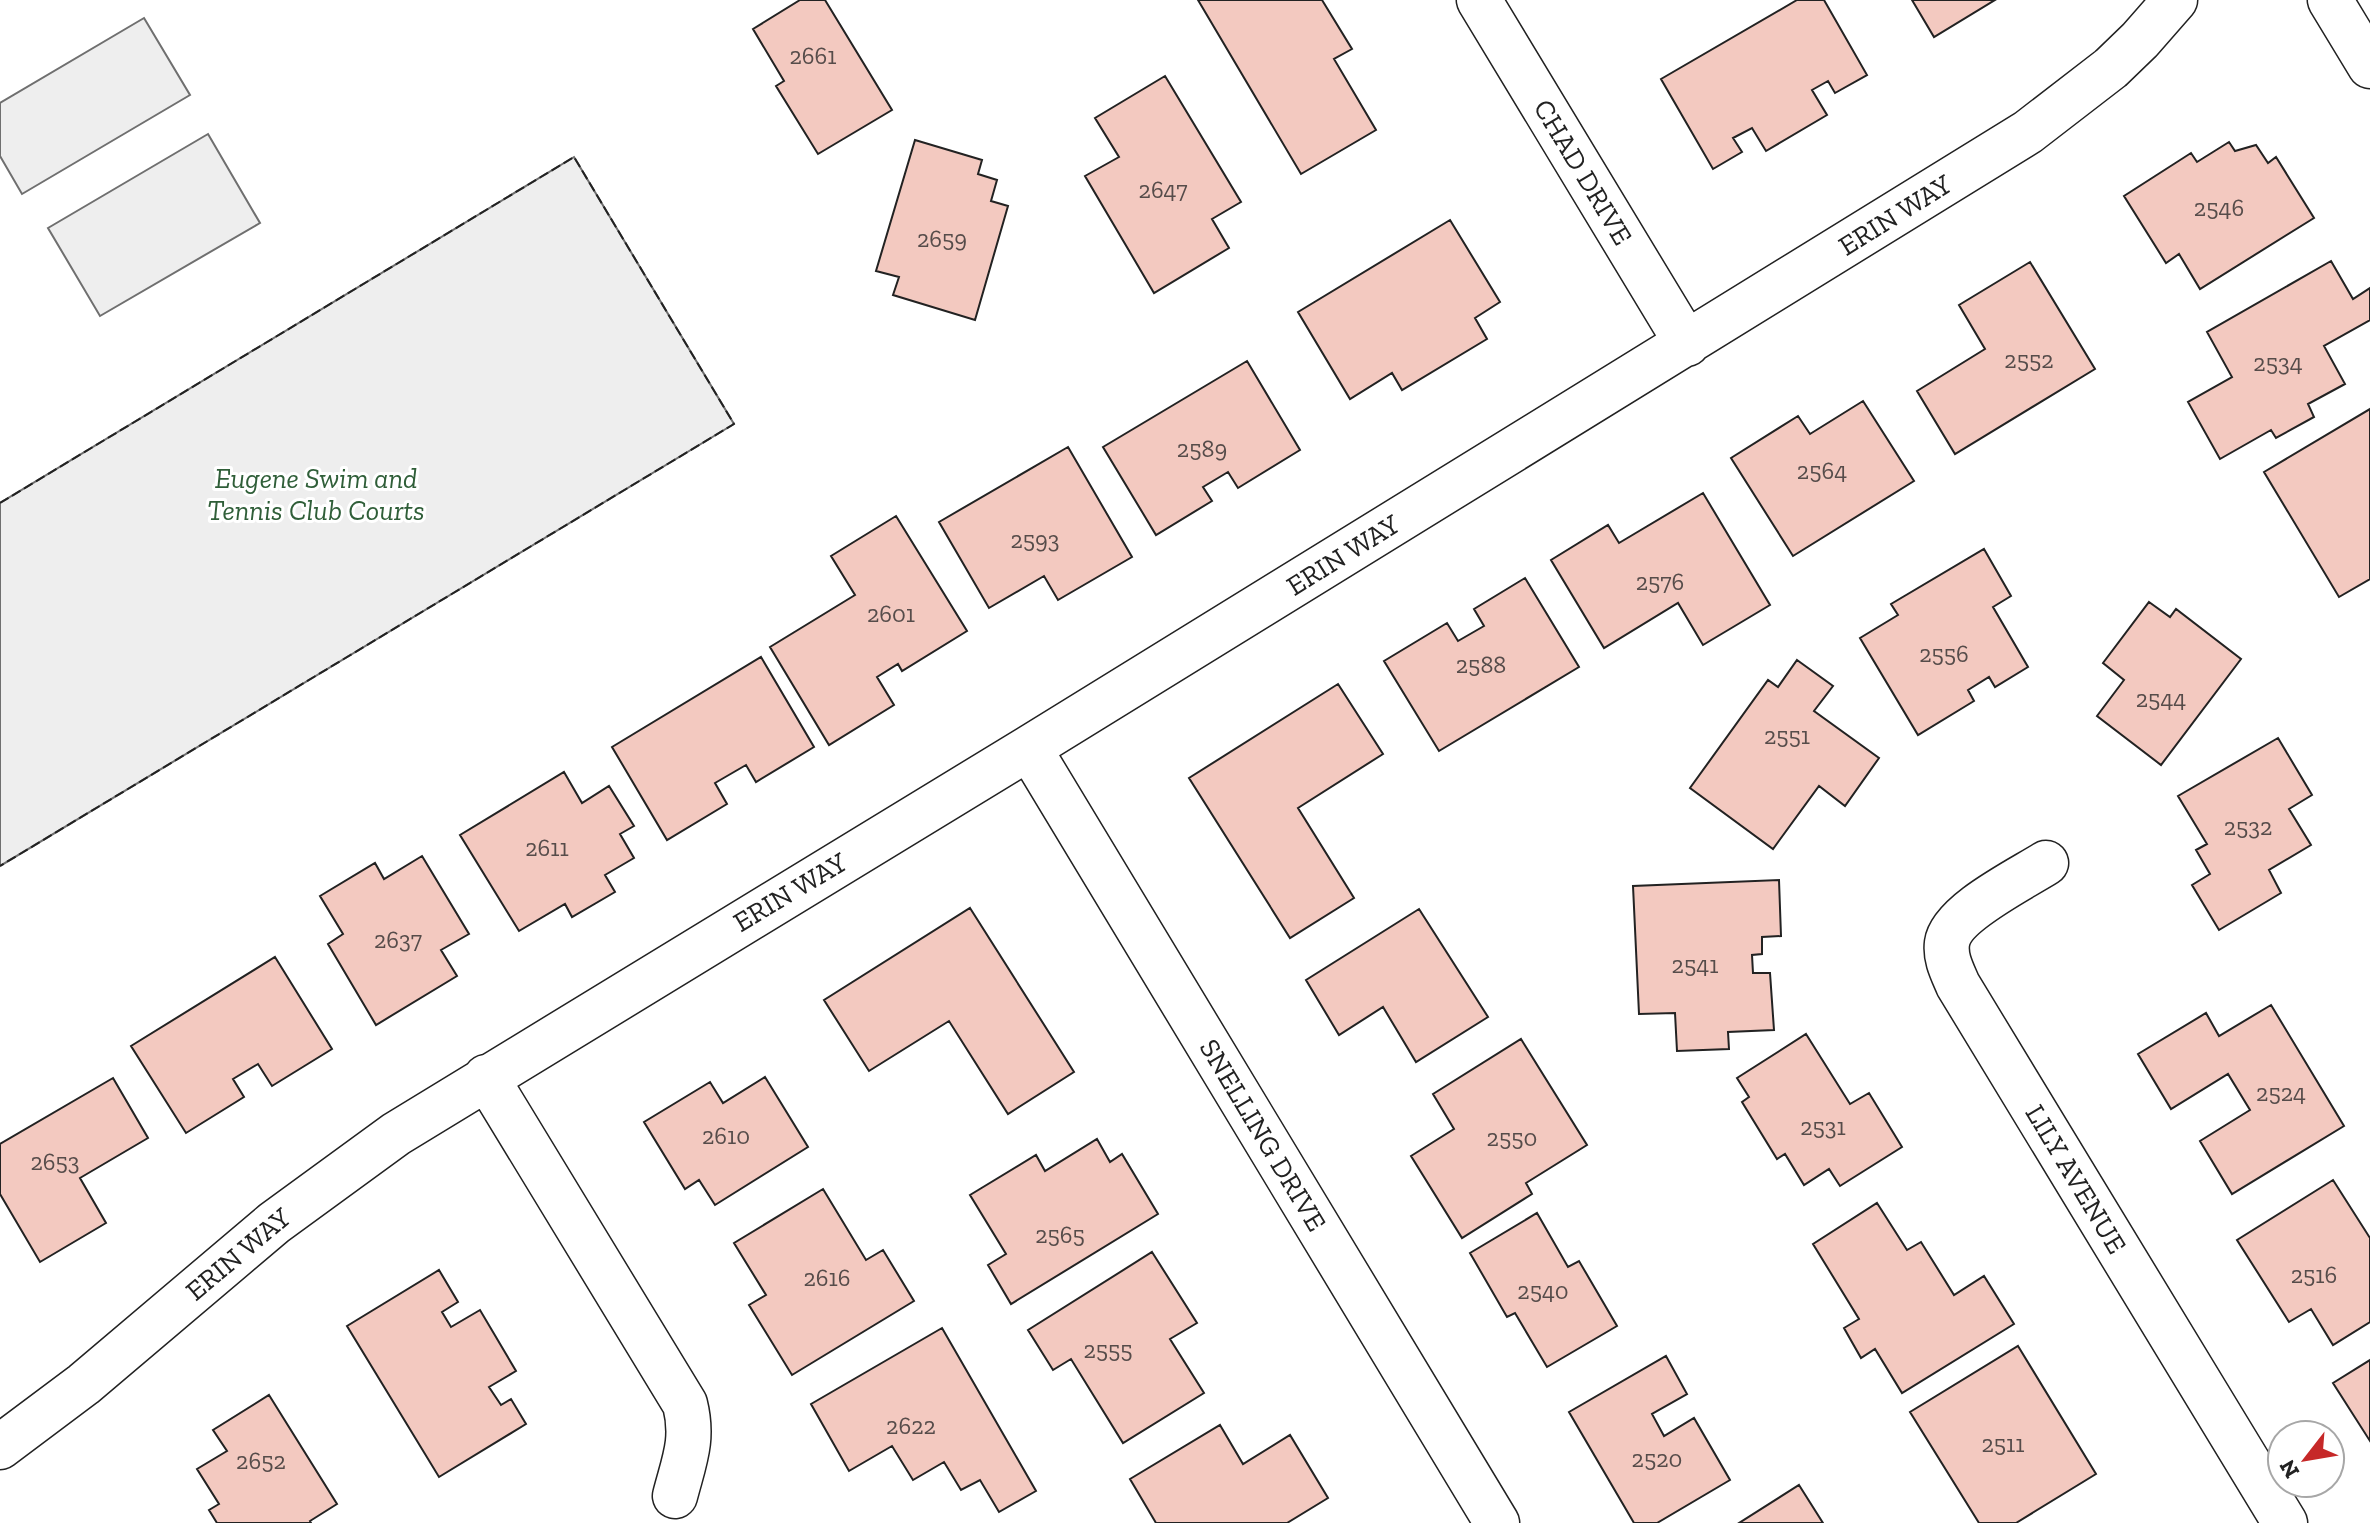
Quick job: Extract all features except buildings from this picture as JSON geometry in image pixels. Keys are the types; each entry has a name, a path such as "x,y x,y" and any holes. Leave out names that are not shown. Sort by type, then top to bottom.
{"street":[{"name":"CHAD DRIVE","path":"1479,0 1687,344"},
{"name":"ERIN WAY","path":"0,1447 84,1384 286,1214 396,1134 2028,132 2111,68 2175,0"},
{"path":"2330,0 2370,66"},
{"name":"SNELLING DRIVE","path":"1029,748 1497,1523"},
{"name":"LILY AVENUE","path":"2046,863 1971,910 1954,926 1947,943 1948,963 1958,985 2285,1523"},
{"path":"486,1077 685,1404 690,1426 688,1447 675,1496"}],"green space":[{"path":"144,18 190,95 22,194 0,156 0,103"},
{"path":"208,134 260,223 100,316 48,228"},
{"name":"Eugene Swim and Tennis Club Courts","path":"574,157 734,424 0,866 0,503"}],"fence":[{"path":"0,503 574,157 734,424 0,866"}]}
